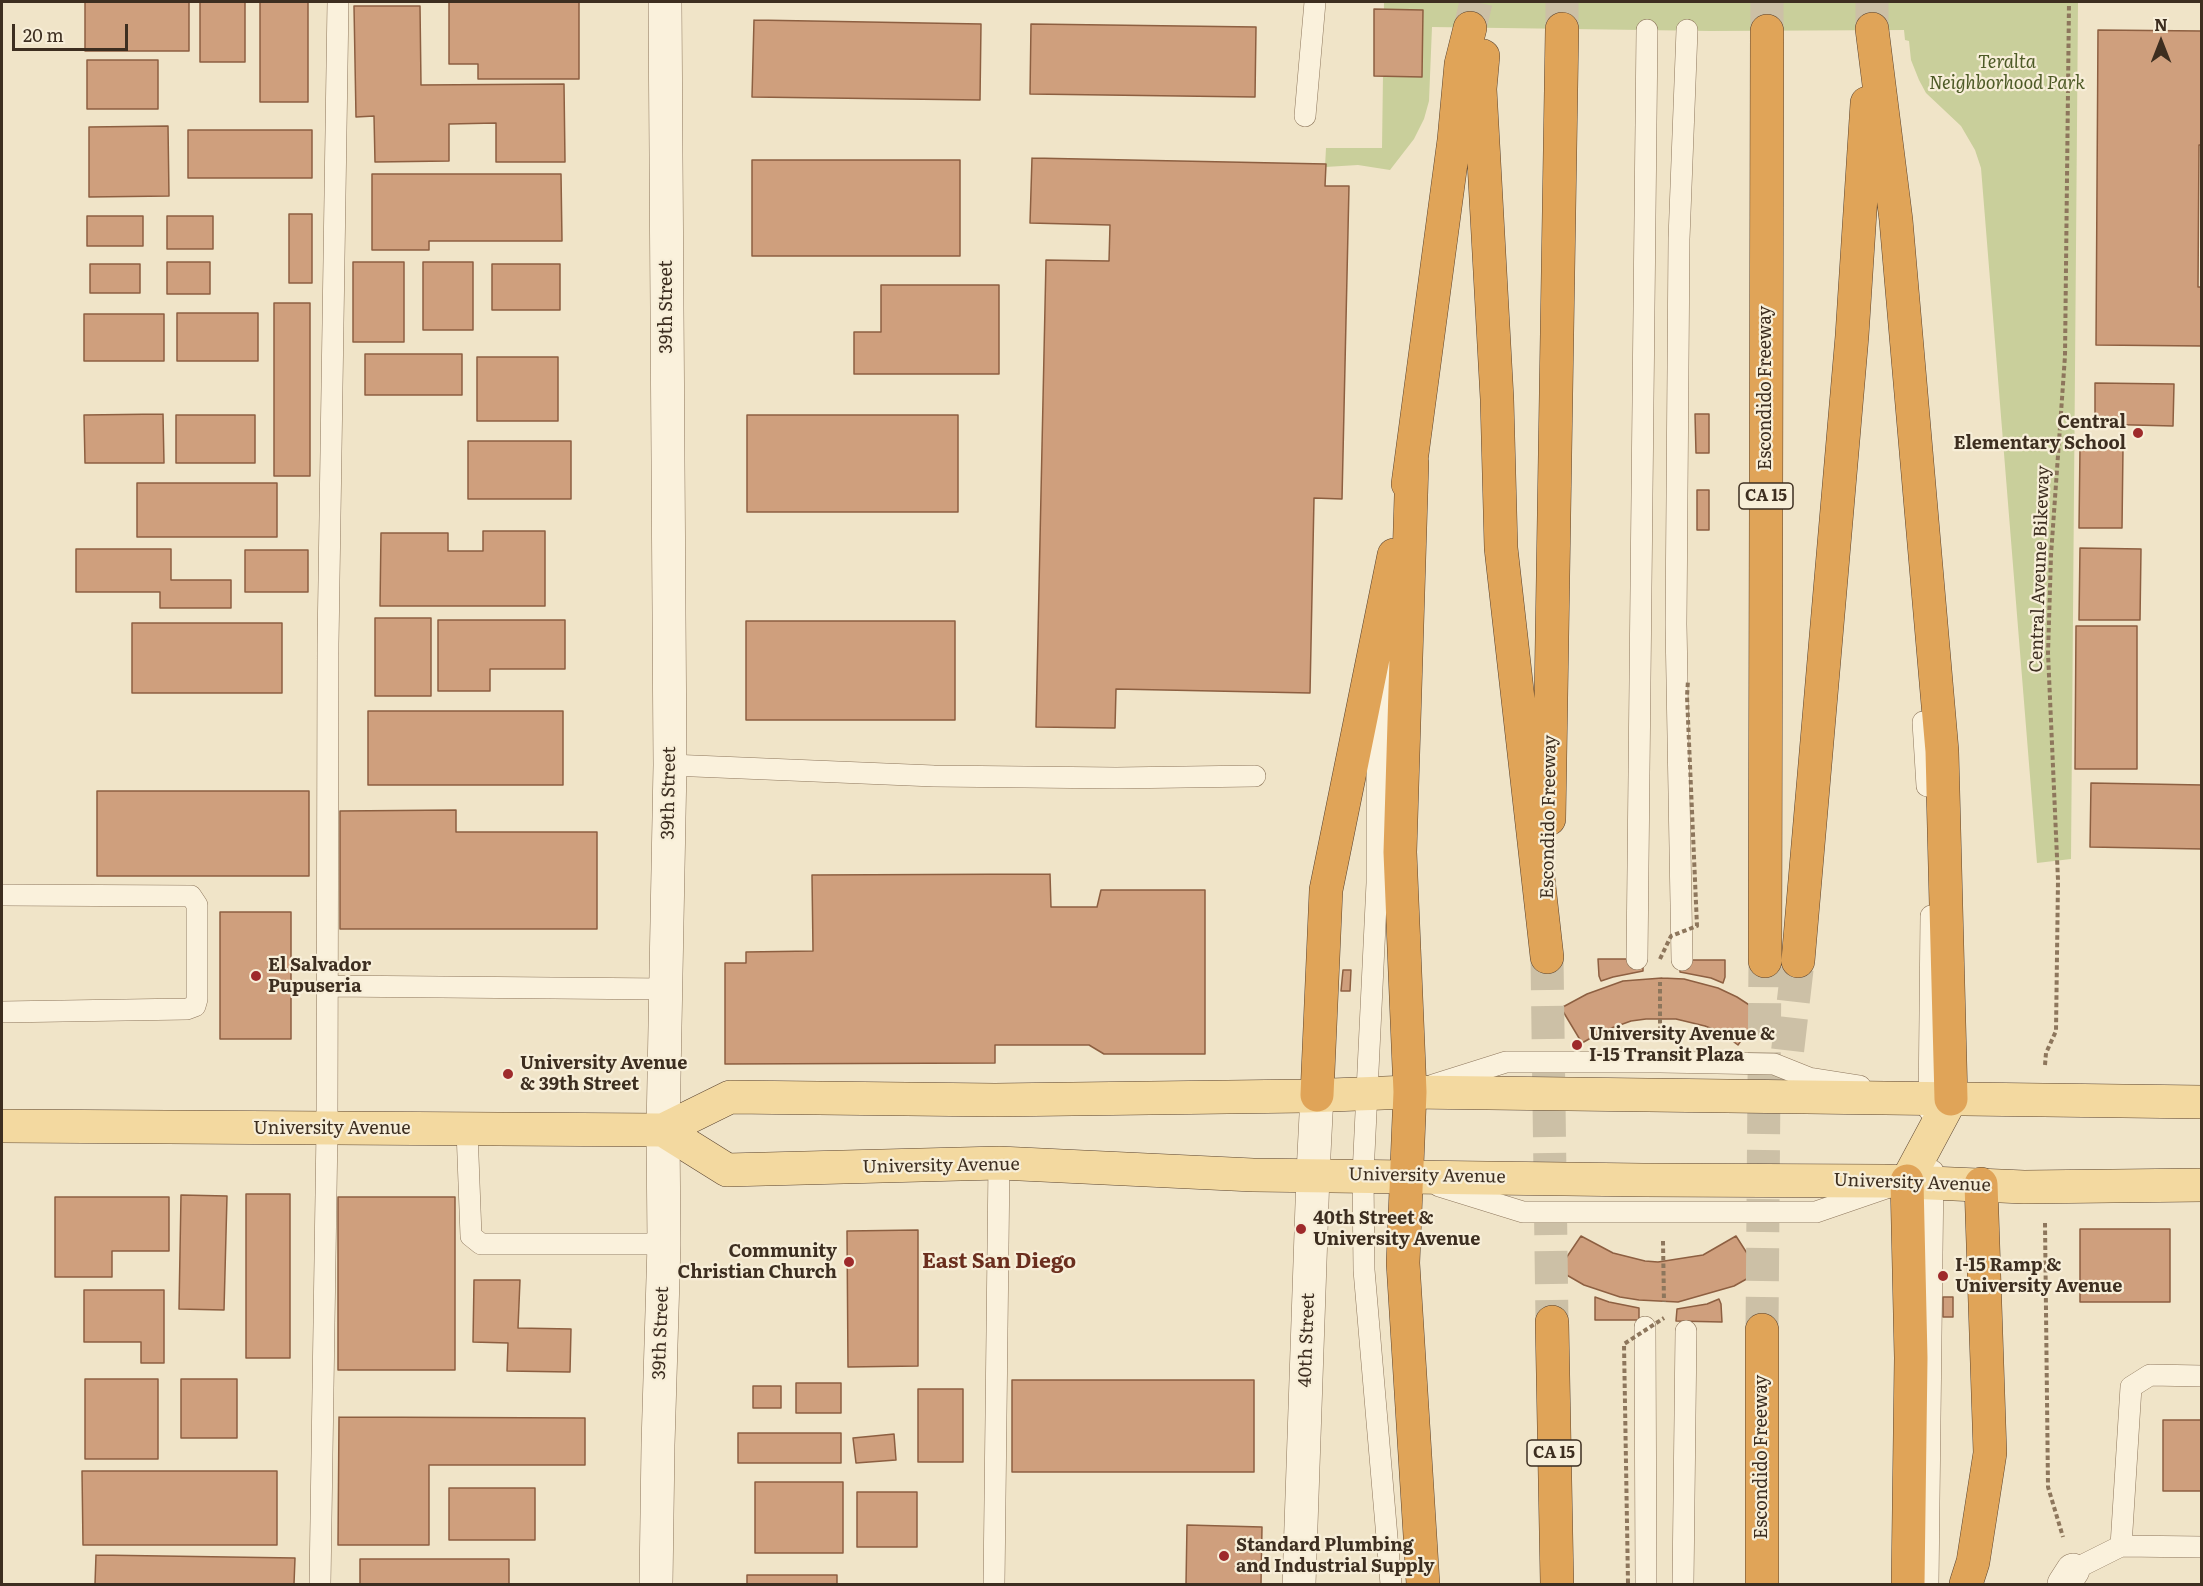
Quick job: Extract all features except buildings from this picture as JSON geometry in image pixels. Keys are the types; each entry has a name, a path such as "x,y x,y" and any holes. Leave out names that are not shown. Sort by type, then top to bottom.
{"highway":[{"name":"Escondido Freeway","path":"1412,463 1454,140 1461,64 1478,28 1497,399 1501,548 1547,957 1562,29"},
{"path":"1798,961 1852,336 1872,29 1896,220 1942,751 1940,1099"},
{"name":"Escondido Freeway","path":"1765,961 1767,31"},
{"path":"1412,463 1400,852 1410,1092 1403,1263 1423,1584"},
{"path":"1317,1095 1326,890 1412,463"},
{"path":"1908,1584 1911,1358 1921,1181"},
{"path":"1966,1584 1973,1562 1990,1452 1981,1184"},
{"name":"CA 15","path":"1552,1322 1557,1584"},
{"name":"Escondido Freeway","path":"1761,1584 1762,1330"}],"main road":[{"name":"University Avenue","path":"2,1126 663,1130 730,1097 995,1100 1410,1092 2202,1102"},
{"path":"1921,1181 1940,1099"},
{"name":"University Avenue","path":"663,1130 726,1170 999,1163 1234,1174 1921,1181 2024,1187 2202,1185"}],"street":[{"name":"39th Street","path":"656,1584 664,1244 663,1130 670,765 665,2"},
{"name":"40th Street","path":"1299,1584 1312,1174 1317,1095"}],"lane":[{"path":"320,1584 327,1129 328,644 338,2"},
{"path":"1305,116 1315,2"},
{"path":"1637,959 1647,30"},
{"path":"1682,960 1676,624 1679,239 1687,30"},
{"path":"1391,1584 1364,1270 1363,1175 1377,883 1377,764 1389,618 1412,463"},
{"path":"670,765 934,776 1116,778 1255,776"},
{"path":"2,895 190,896 197,905 197,999 195,1006 187,1009 2,1012"},
{"path":"328,986 666,989"},
{"path":"1410,1092 1506,1062 1659,1062 1774,1065 1809,1078 1940,1099"},
{"path":"467,1130 471,1236 481,1244 664,1244"},
{"path":"994,1584 999,1163"},
{"path":"1921,1181 1928,1584"},
{"path":"1637,1584 1654,1323"},
{"path":"1683,1584 1686,1331"},
{"path":"2121,1546 2131,1387 2150,1374 2202,1376"},
{"path":"2069,1577 2121,1546 2202,1547"}],"path":[{"name":"Central Aveune Bikeway","path":"2045,1063 2046,1053 2056,1031 2058,879 2048,653 2050,555 2065,356 2069,2"},
{"path":"1660,970 1660,959 1671,936 1697,926 1688,680"},
{"path":"1659,1062 1660,981"},
{"path":"1637,1584 1624,1344 1654,1323 1663,1234"},
{"path":"2045,1235 2048,1487 2069,1577"}],"green space":[{"name":"Teralta Neighborhood Park","path":"1384,2 2078,2 2071,859 2037,863 1981,168 1975,150 1961,126 1926,93 1911,60 1909,41 1905,40 1904,30 1711,31 1432,27 1429,101 1424,119 1414,139 1390,170 1358,165 1325,167 1326,148 1382,148"}],"tunnel":[{"path":"1470,28 1476,2"},
{"path":"1562,2 1562,29"},
{"path":"1767,2 1767,31"},
{"path":"1872,2 1872,29"},
{"path":"1547,957 1552,1322"},
{"path":"1762,1330 1765,961"},
{"path":"1782,1099 1798,961"}],"place":[{"name":"Central Elementary School","path":"2138,433"},
{"name":"El Salvador Pupuseria","path":"256,976"},
{"name":"University Avenue & I-15 Transit Plaza","path":"1577,1045"},
{"name":"University Avenue & 39th Street","path":"508,1074"},
{"name":"40th Street & University Avenue","path":"1301,1229"},
{"name":"Community Christian Church","path":"849,1262"},
{"name":"I-15 Ramp & University Avenue","path":"1943,1276"},
{"name":"Standard Plumbing and Industrial Supply","path":"1224,1556"}],"district":[{"name":"East San Diego","path":"999,1262"}]}
